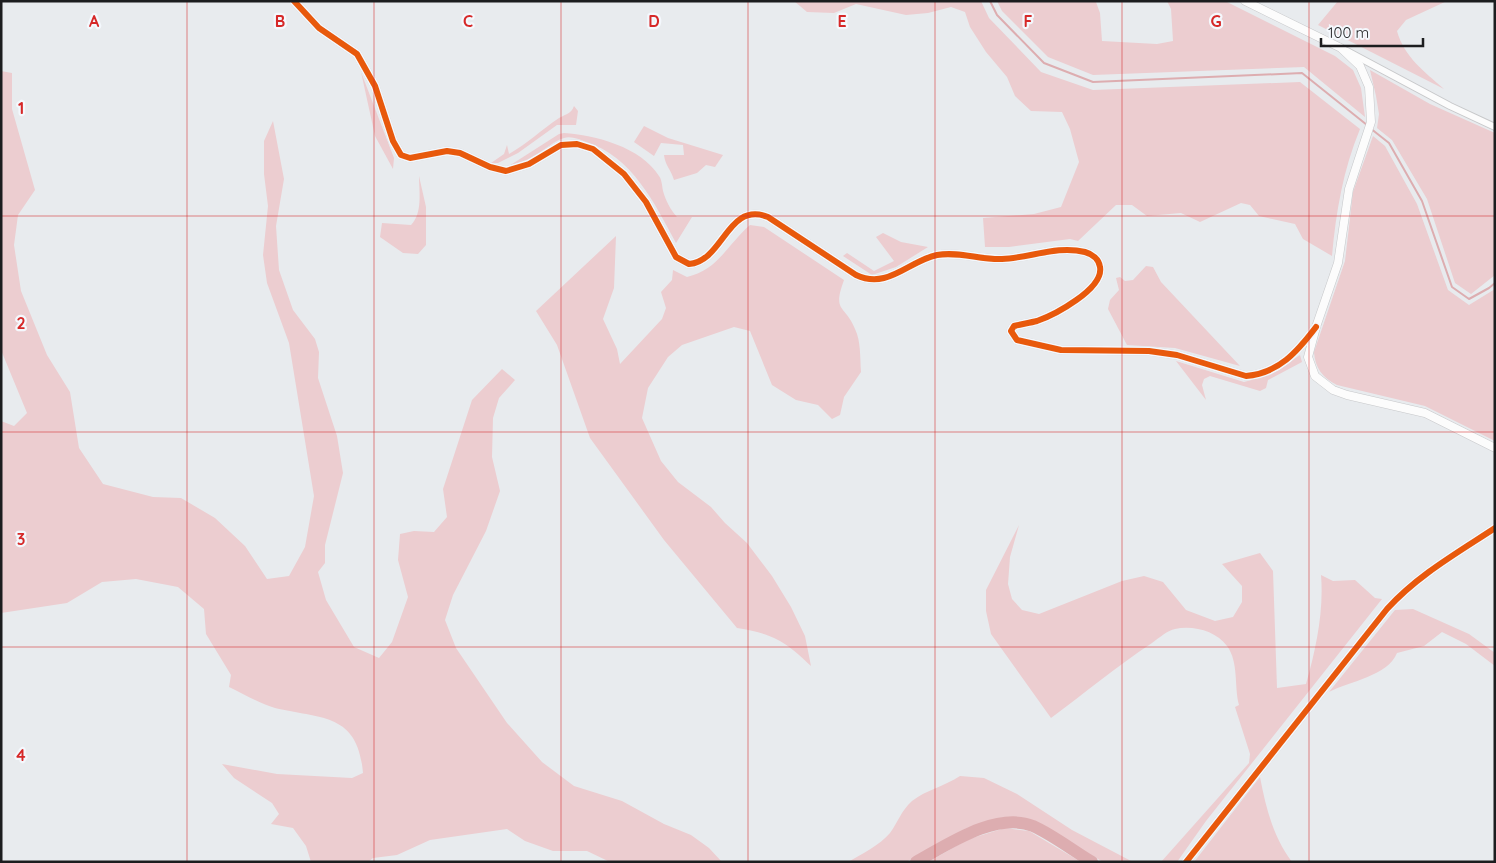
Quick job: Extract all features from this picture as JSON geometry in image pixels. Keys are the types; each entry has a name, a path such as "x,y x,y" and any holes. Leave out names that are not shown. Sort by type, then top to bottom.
{"street":[{"path":"294,1 319,28 348,47 360,59 375,86 393,141 401,155 410,158 447,151 460,153 490,167 506,171 529,164 561,145 568,143 585,146 624,174 646,202 676,257 689,264 703,261 740,220 751,213 757,213 768,217 856,275 868,280 887,278 930,257 942,254 1002,259 1058,250 1090,254 1098,261 1101,270 1098,279 1084,294 1050,315 1014,326 1011,331 1016,340 1061,350 1091,348 1177,355 1232,372 1252,375 1282,364 1298,351 1316,327"},
{"path":"1245,1 1341,48 1450,106 1495,127"},
{"path":"1341,48 1357,62 1364,74 1371,104 1371,122 1349,189 1338,263 1308,357 1314,376 1322,384 1347,395 1425,413 1495,448"},
{"path":"1186,862 1327,682 1393,602 1424,574 1495,528"}],"shaded area":[{"path":"794,1 981,1 989,18 1041,72 1093,90 1300,82 1360,129 1341,191 1332,256 1303,239 1295,224 1259,216 1250,205 1241,203 1200,222 1181,213 1147,216 1132,205 1116,205 1078,241 1070,239 1009,247 985,247 983,218 1034,214 1061,207 1079,162 1070,129 1062,112 1031,111 1015,96 1007,77 986,52 970,27 965,12 951,7 928,13 906,15 856,4 834,13 807,12"},
{"path":"997,1 1096,2 1100,13 1102,41 1157,44 1173,41 1171,9 1167,1 1225,1 1335,56 1353,70 1361,88 1365,117 1304,67 1093,75 1048,57 1002,11"},
{"path":"1338,1 1447,1 1406,20 1397,31 1410,56 1444,89 1318,25"},
{"path":"1370,70 1430,104 1495,133 1495,275 1471,294 1455,283 1427,199 1392,140 1377,128 1379,114"},
{"path":"1,71 12,73 12,109 35,190 18,215 14,245 21,291 47,355 70,392 79,448 103,484 153,497 181,498 215,518 245,546 267,579 289,576 305,547 314,496 289,343 267,283 263,255 268,206 264,174 264,141 273,121 284,179 276,226 279,270 293,310 315,339 319,352 318,378 337,436 343,473 325,545 325,563 318,572 326,600 354,647 379,658 392,642 408,597 398,560 400,534 414,531 434,532 447,517 443,489 472,400 502,369 515,380 499,398 493,418 492,457 500,491 486,531 453,595 445,620 456,648 507,723 542,762 574,786 622,801 664,824 691,835 709,848 722,862 610,862 587,851 553,851 525,841 507,829 430,840 397,855 373,858 368,862 311,862 306,846 293,828 271,824 279,814 272,803 234,778 222,764 277,774 352,778 363,773 360,753 354,739 335,722 275,708 229,687 231,675 206,634 204,609 178,587 136,579 102,582 67,603 1,613 1,421 14,426 27,413 1,350"},
{"path":"361,72 394,158 393,169 375,136"},
{"path":"574,106 578,111 576,125 557,125 518,153 498,163 491,163 504,154 507,145 509,154 570,112"},
{"path":"644,126 668,138 723,155 715,167 706,165 697,173 674,180 664,155 684,155 683,145 661,143 654,156 634,142"},
{"path":"559,134 589,136 616,144 641,157 651,166 660,178 665,198 677,217 692,217 676,243 660,213 640,183 617,158 602,149 578,139 567,137 530,158 509,166"},
{"path":"1373,136 1385,146 1417,204 1448,290 1469,305 1495,289 1495,441 1425,406 1337,385 1324,376 1316,363 1314,352 1345,261 1353,192"},
{"path":"419,176 426,207 426,245 418,254 403,253 380,237 382,223 411,225 415,220 419,208"},
{"path":"750,225 764,227 844,280 839,298 841,308 851,321 857,334 861,372 844,397 840,415 832,419 818,405 796,400 772,385 750,331 734,327 682,345 668,357 648,388 642,418 661,461 678,482 711,507 747,543 772,576 791,607 805,636 811,666 785,644 760,633 737,628 664,540 590,438 557,345 536,311 616,236 614,288 603,319 617,349 620,364 662,319 666,308 661,292 672,280 673,270 687,277 707,269 722,256"},
{"path":"883,233 901,242 928,247 896,267 872,275 843,256 847,253 874,271 894,261 876,237"},
{"path":"1146,266 1153,267 1161,282 1240,366 1175,348 1127,345 1108,309 1110,300 1119,290 1116,278 1120,277 1125,281 1133,280"},
{"path":"1300,355 1302,362 1268,380 1266,388 1260,391 1210,376 1204,379 1202,385 1206,400 1176,361 1244,382 1270,375"},
{"path":"1019,525 1010,557 1008,584 1012,599 1022,610 1039,614 1122,581 1144,576 1163,582 1186,610 1215,621 1233,617 1242,602 1242,586 1222,564 1260,553 1273,571 1277,688 1306,684 1318,630 1322,589 1321,575 1333,581 1355,580 1375,598 1382,599 1206,821 1177,862 1161,862 1249,763 1250,754 1235,707 1239,705 1235,667 1231,652 1217,636 1204,630 1182,628 1172,630 1126,661 1051,718 991,634 986,611 986,590"},
{"path":"1413,609 1469,634 1495,653 1495,666 1466,644 1442,632 1424,646 1397,653 1386,667 1377,673 1329,692 1395,610"},
{"path":"960,776 984,778 1017,794 1072,830 1133,862 1103,862 1034,821 1005,817 967,828 906,862 848,862 871,849 886,837 912,801"},
{"path":"1260,777 1271,822 1280,843 1292,862 1194,862"},
{"path":"1005,828 1029,831 1081,862 928,862 969,839"}],"waterway":[{"path":"990,1 997,15 1044,63 1093,82 1302,73 1367,125"},
{"path":"1370,128 1389,143 1422,201 1452,287 1469,299 1495,283"},
{"path":"916,862 972,832 1003,823 1019,823 1033,826 1092,862"}],"cycle path":[{"path":"294,1 319,28 357,54 375,86 393,141 401,155 410,158 447,151 460,153 490,167 506,171 529,164 561,145 577,144 593,149 624,174 646,202 676,257 689,264 701,260 710,253 734,224 743,217 754,214 768,217 856,275 867,279 888,277 927,258 945,254 1002,259 1064,250 1088,253 1097,259 1100,267 1099,275 1094,284 1076,300 1055,313 1037,321 1014,326 1011,331 1017,340 1061,350 1149,351 1177,355 1246,376 1268,371 1278,366 1302,345 1316,327"},
{"path":"1186,862 1387,609 1425,575 1495,528"}]}
